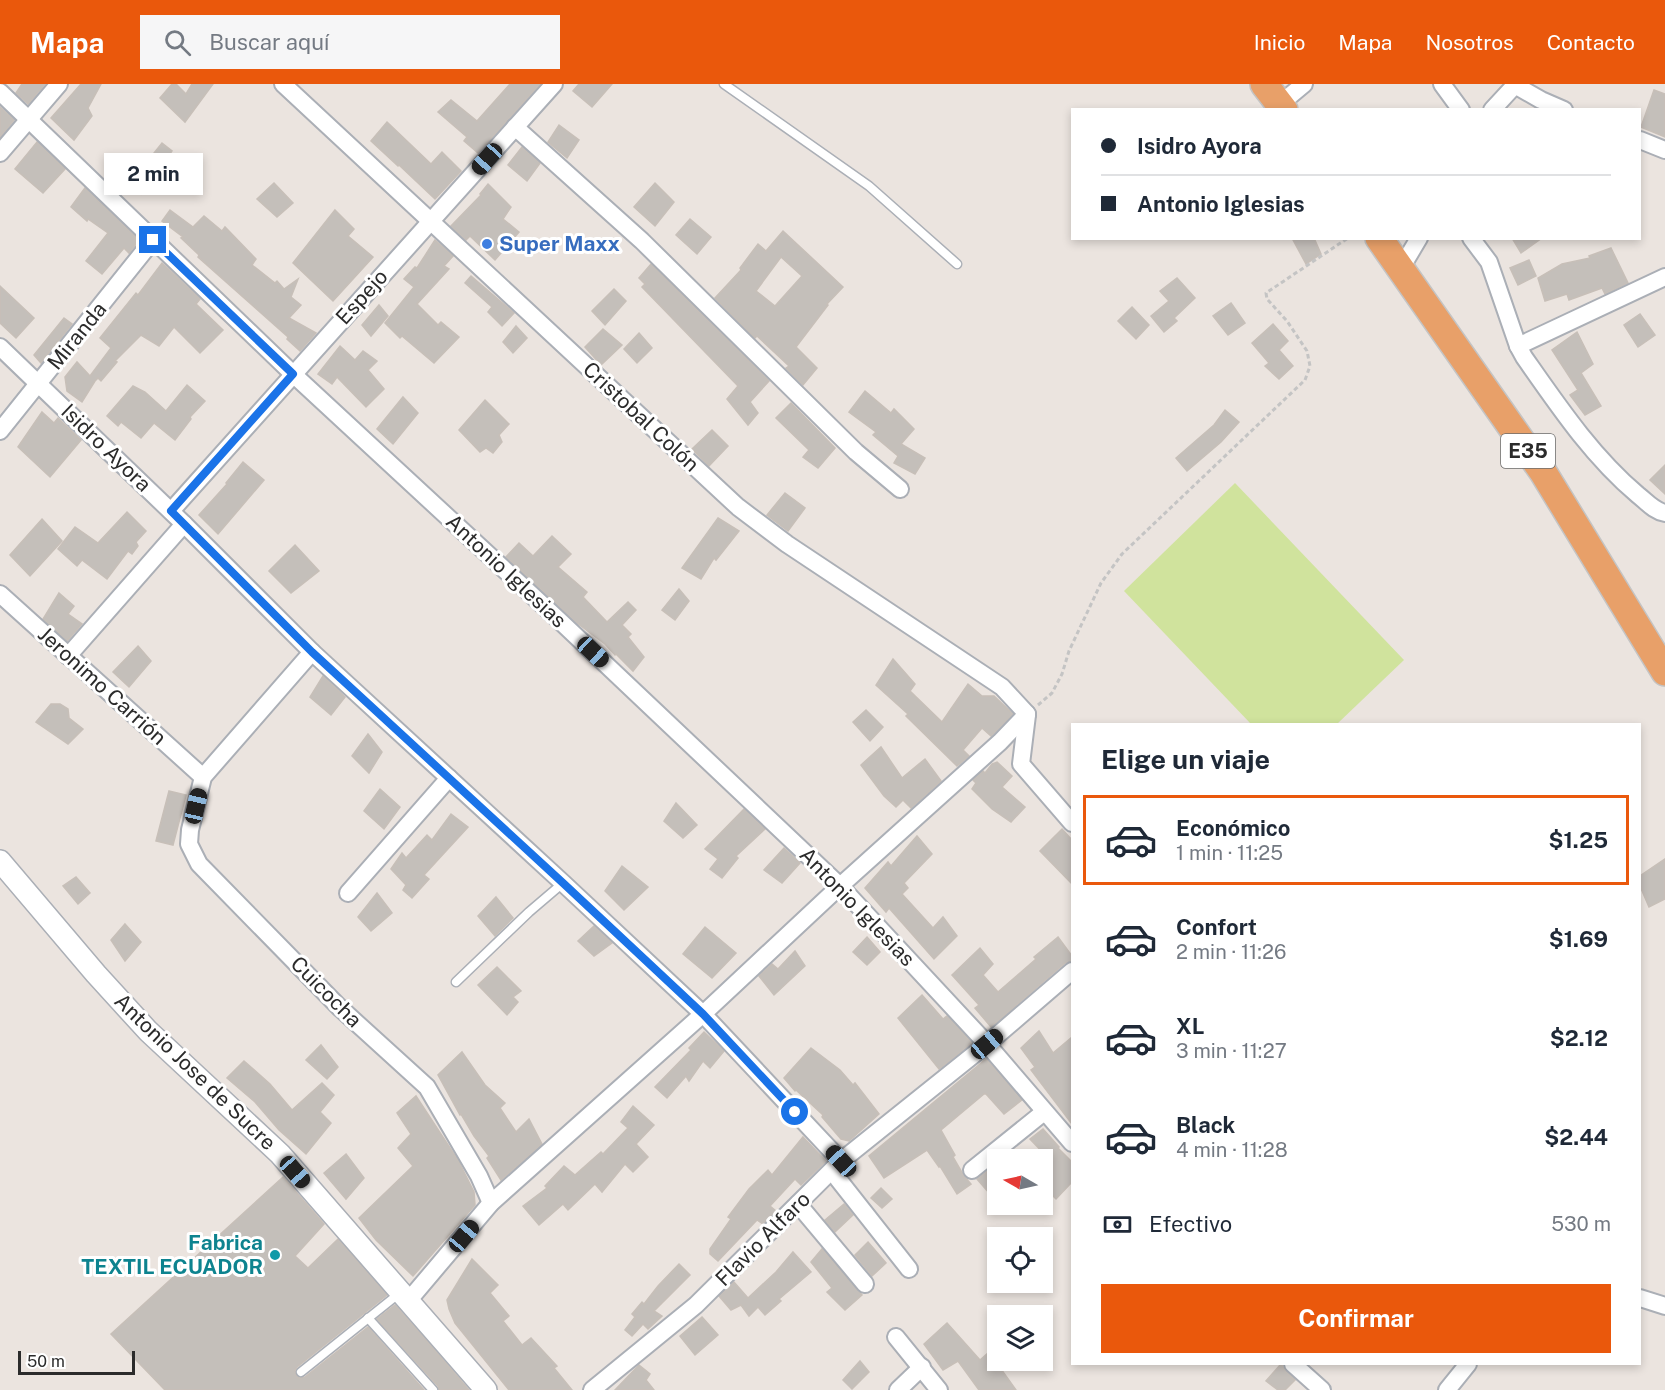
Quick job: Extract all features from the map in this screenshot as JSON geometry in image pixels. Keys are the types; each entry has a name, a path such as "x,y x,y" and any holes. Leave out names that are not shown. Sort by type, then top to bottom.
{"highway":[{"name":"E35","path":"1380,240 1543,472 1665,672"}],"street":[{"path":"0,153 59,84"},
{"name":"Cristobal Colón","path":"283,84 738,507 787,544 1002,687 1027,714"},
{"name":"Espejo","path":"171,511 554,84"},
{"path":"1276,99 1304,84"},
{"path":"1442,84 1460,108"},
{"path":"1494,108 1515,85 1559,108"},
{"name":"Antonio Iglesias","path":"0,92 293,374 551,613 840,886 987,1044 1071,1142"},
{"path":"515,127 642,241 856,452 900,489"},
{"path":"1641,140 1665,150"},
{"name":"Miranda","path":"0,431 153,240"},
{"path":"1400,270 1418,240"},
{"path":"1472,240 1489,262 1518,346 1581,437 1616,476 1654,508 1665,513"},
{"path":"1518,346 1665,277"},
{"name":"Isidro Ayora","path":"0,347 171,511 312,652 703,1014 837,1165 838,1179 909,1269"},
{"path":"68,656 184,524"},
{"name":"Jeronimo Carrión","path":"0,594 203,777"},
{"path":"203,777 312,652"},
{"path":"405,1296 491,1203 703,1014 840,886 1000,742 1027,714"},
{"path":"1021,764 1027,714"},
{"path":"1000,742 1071,822"},
{"name":"Cuicocha","path":"203,777 190,830 189,844 199,864 339,1007 427,1087 479,1176 491,1203"},
{"path":"348,893 449,778"},
{"name":"Antonio Jose de Sucre","path":"0,861 148,1031 280,1154 486,1390"},
{"name":"Flavio Alfaro","path":"592,1390 696,1305 837,1165 987,1044 1071,972"},
{"path":"972,1170 1044,1112"},
{"path":"798,1204 865,1284"},
{"path":"1641,1298 1665,1306"},
{"path":"896,1337 939,1390"},
{"path":"1294,1365 1322,1390"},
{"path":"1447,1390 1467,1365"},
{"path":"898,1390 922,1367"}],"lane":[{"path":"724,84 869,186 957,264"},
{"path":"456,982 529,912 563,883"},
{"path":"301,1372 368,1318 405,1296"},
{"path":"368,1318 433,1390"}],"path":[{"path":"1027,714 1052,693 1101,583 1122,554 1305,380 1310,366 1307,351 1287,321 1267,299 1266,294 1345,240"}],"green space":[{"path":"1235,483 1404,660 1338,723 1250,723 1124,591"}],"building":[{"path":"22,84 45,84 28,104 16,93"},
{"path":"81,84 101,84 88,108 92,116 74,140 51,118"},
{"path":"172,84 176,84 186,94 192,84 213,84 185,122 160,98"},
{"path":"510,84 540,84 478,153 464,141 467,137 438,112 451,100 477,121"},
{"path":"579,84 612,84 592,107 573,91"},
{"path":"1654,90 1665,94 1665,137 1641,127"},
{"path":"0,107 14,120 0,137"},
{"path":"387,122 431,164 442,152 461,171 435,199 371,141"},
{"path":"559,125 579,140 567,158 548,142"},
{"path":"37,142 65,169 43,193 15,169"},
{"path":"162,143 172,151 141,194 130,183"},
{"path":"522,147 540,163 527,181 508,165"},
{"path":"274,183 293,203 277,217 257,199"},
{"path":"655,183 674,202 655,226 634,207"},
{"path":"488,184 511,207 503,219 519,232 495,260 470,236 466,240 451,226 481,195"},
{"path":"85,188 139,240 129,253 124,248 102,274 86,261 108,233 88,219 87,221 71,207"},
{"path":"170,210 193,227 204,216 222,231 225,227 256,259 252,265 275,283 277,281 284,289 298,279 291,297 301,305 289,318 316,333 300,351 287,339 288,337 198,257 199,255 181,238 183,237 162,221"},
{"path":"335,210 354,229 348,236 373,257 333,301 293,263"},
{"path":"690,219 711,237 697,254 676,235"},
{"path":"783,231 843,287 827,304 796,347 817,368 803,385 786,368 789,366 757,336 755,338 715,298 741,270 740,268 758,244 766,251","holes":["781,257 802,276 775,306 756,291"]},
{"path":"435,240 453,256 444,266 449,269 417,304 438,325 441,322 459,337 434,363 402,336 400,338 385,323 414,287 404,279 415,267 417,268"},
{"path":"1293,240 1315,240 1321,254 1306,264"},
{"path":"1513,240 1539,240 1521,253"},
{"path":"1611,248 1628,283 1605,294 1602,288 1569,300 1567,294 1545,301 1538,278 1562,264 1590,258 1589,256"},
{"path":"1529,260 1536,276 1518,285 1510,268"},
{"path":"162,263 200,299 196,304 223,330 200,353 174,327 159,346 141,335 115,361 117,362 101,381 98,378 95,381 82,402 67,391 65,377 77,362 90,376 111,348 100,338 136,293 138,295"},
{"path":"651,264 769,381 750,402 758,413 748,425 727,399 738,386 642,287 645,284 639,278"},
{"path":"471,276 514,313 502,326 488,312 492,307 465,283"},
{"path":"1177,278 1195,298 1174,318 1177,321 1164,332 1151,316 1169,301 1160,291"},
{"path":"0,286 34,318 16,338 0,323"},
{"path":"614,289 626,301 605,325 592,311"},
{"path":"1231,303 1245,323 1228,335 1213,316"},
{"path":"379,305 388,316 371,336 362,325"},
{"path":"1132,307 1149,325 1136,339 1118,321"},
{"path":"1640,314 1655,335 1638,347 1624,325"},
{"path":"64,318 72,324 41,363 34,355"},
{"path":"1273,324 1288,341 1279,350 1293,366 1279,379 1265,366 1269,363 1252,343"},
{"path":"516,326 527,338 513,353 503,342"},
{"path":"603,329 622,345 601,365 585,347"},
{"path":"1577,332 1593,364 1581,373 1601,406 1585,415 1570,395 1578,390 1552,350"},
{"path":"639,333 652,348 637,363 624,349"},
{"path":"340,346 355,360 363,351 377,361 368,370 384,389 366,407 337,377 332,384 318,374"},
{"path":"187,385 205,401 190,417 191,419 175,440 154,423 141,438 121,422 118,426 107,416 133,386 145,392 166,411"},
{"path":"865,391 891,413 894,409 914,429 901,444 925,458 915,474 894,463 898,456 873,435 876,432 849,412"},
{"path":"403,397 418,413 393,444 377,429"},
{"path":"485,400 509,424 499,435 502,442 493,453 486,448 480,452 459,430"},
{"path":"791,403 835,448 818,468 803,457 809,450 776,418"},
{"path":"1225,410 1239,422 1221,442 1187,471 1176,458 1214,425"},
{"path":"42,412 54,423 58,418 81,440 50,477 18,447"},
{"path":"712,430 728,446 709,466 692,449"},
{"path":"243,462 264,480 218,534 199,515"},
{"path":"1665,465 1665,494 1650,480"},
{"path":"785,493 805,508 788,531 767,515"},
{"path":"127,512 146,531 136,542 138,546 132,554 128,551 107,579 82,560 77,566 58,549 75,527 98,543"},
{"path":"718,518 739,531 716,560 714,558 701,579 682,568"},
{"path":"42,519 62,541 30,576 10,555"},
{"path":"552,536 571,554 558,567 587,592 583,597 607,622 628,602 636,610 622,625 631,634 628,637 644,657 633,671 506,557 519,543 533,556"},
{"path":"295,545 319,571 291,593 269,571"},
{"path":"679,589 689,601 675,620 662,610"},
{"path":"59,593 74,606 68,614 82,624 67,641 43,619"},
{"path":"138,646 151,661 129,687 113,672"},
{"path":"893,659 915,684 910,691 942,722 968,684 982,696 994,696 1013,714 991,736 982,728 963,750 969,756 957,766 906,716 908,714 876,685"},
{"path":"323,676 345,697 331,715 310,697"},
{"path":"51,704 60,704 68,709 69,718 83,729 68,744 36,722"},
{"path":"866,710 883,727 870,741 853,722"},
{"path":"368,734 382,752 369,773 352,756"},
{"path":"881,747 902,778 925,759 941,781 911,808 903,800 896,807 884,796 861,765"},
{"path":"997,762 1012,776 1002,787 1025,807 1011,822 992,809 972,789 976,783 973,780"},
{"path":"380,789 400,807 384,829 364,811"},
{"path":"169,791 186,795 173,845 156,841"},
{"path":"676,803 697,825 683,838 664,821"},
{"path":"744,809 765,829 736,856 738,858 722,878 710,869 718,859 705,849"},
{"path":"451,814 468,827 424,875 429,879 412,898 403,890 406,885 391,869 402,853 406,858 427,835 432,840"},
{"path":"1062,829 1071,839 1071,883 1040,851"},
{"path":"917,836 932,854 904,883 908,888 902,894 933,928 943,917 957,936 934,959 889,908 886,912 865,888 888,862 891,866"},
{"path":"784,848 800,863 782,883 764,870"},
{"path":"1665,859 1665,899 1649,907 1641,888 1641,875"},
{"path":"622,866 648,887 624,910 605,891"},
{"path":"76,877 90,893 78,904 63,886"},
{"path":"377,893 392,913 371,931 358,917"},
{"path":"496,897 513,918 495,936 478,916"},
{"path":"125,924 141,942 125,961 111,940"},
{"path":"594,926 612,943 594,956 578,941"},
{"path":"705,927 736,953 712,978 683,954"},
{"path":"867,937 880,952 867,965 853,952"},
{"path":"1058,937 1071,955 1071,961 1065,963 991,1027 975,1008 979,1005 952,975 980,948 993,964 983,975 998,992 1036,959 1034,957"},
{"path":"795,951 805,966 774,995 759,976 772,964 778,969"},
{"path":"497,967 521,991 513,997 518,1002 507,1015 478,985"},
{"path":"922,995 943,1019 947,1016 972,1043 939,1069 898,1018"},
{"path":"1039,1031 1053,1053 1071,1038 1071,1123 1031,1070 1035,1067 1021,1048"},
{"path":"704,1032 724,1051 710,1068 703,1061 689,1081 686,1076 667,1098 655,1087 691,1050 689,1048"},
{"path":"321,1045 338,1067 327,1079 306,1060"},
{"path":"811,1048 840,1070 853,1085 855,1083 879,1114 849,1141 841,1139 822,1117 823,1115 795,1091 784,1078"},
{"path":"462,1052 485,1085 505,1103 500,1108 516,1132 529,1119 542,1144 501,1180 487,1158 489,1156 460,1115 438,1075"},
{"path":"986,1059 1022,1100 1004,1114 984,1094 941,1130 955,1155 953,1157 971,1184 957,1194 927,1150 884,1178 869,1156"},
{"path":"244,1061 270,1084 292,1110 322,1083 334,1095 320,1112 331,1123 306,1154 279,1130 255,1102 227,1078"},
{"path":"416,1096 458,1160 474,1192 475,1205 413,1276 376,1240 359,1218 413,1166 398,1148 411,1134 397,1113"},
{"path":"633,1106 654,1125 636,1144 648,1157 633,1172 625,1164 602,1192 595,1184 568,1210 563,1204 539,1225 523,1206 547,1188 545,1186 564,1166 575,1175 601,1152 603,1154 628,1128 621,1122"},
{"path":"1043,1129 1071,1161 1071,1183 1056,1199 1053,1196 1053,1149 1040,1149 1030,1139"},
{"path":"803,1137 826,1161 801,1185 795,1179 770,1206 776,1211 763,1224 757,1220 718,1261 710,1254 710,1249 731,1219 728,1217 749,1189 768,1170 772,1175"},
{"path":"346,1154 364,1178 346,1199 324,1173"},
{"path":"987,1171 987,1191 977,1179"},
{"name":"Fabrica TEXTIL ECUADOR","path":"283,1177 324,1224 295,1256 308,1268 338,1239 387,1295 297,1367 296,1375 299,1378 305,1377 368,1327 424,1390 165,1390 111,1334"},
{"path":"881,1188 892,1199 882,1208 871,1198"},
{"path":"844,1204 853,1215 835,1232 825,1220"},
{"path":"868,1242 886,1263 872,1276 855,1255"},
{"path":"822,1249 862,1295 845,1310 827,1292 832,1288 811,1262"},
{"path":"793,1252 811,1272 779,1299 781,1301 765,1315 758,1307 749,1316 741,1305 731,1310 719,1296 734,1282 748,1298 776,1272"},
{"path":"472,1259 498,1285 490,1293 509,1316 503,1321 522,1345 531,1338 557,1366 554,1368 572,1390 509,1390 455,1323 447,1300"},
{"path":"679,1264 690,1275 654,1311 662,1316 648,1329 643,1324 632,1336 625,1330 635,1317 632,1314 642,1302 644,1304"},
{"path":"395,1305 469,1390 439,1390 438,1386 377,1319"},
{"path":"702,1317 718,1335 695,1355 680,1336"},
{"path":"947,1323 980,1360 987,1354 987,1371 1002,1371 1016,1390 979,1390 958,1361 943,1370 924,1344"},
{"path":"860,1361 869,1372 852,1389 843,1380"},
{"path":"639,1365 650,1374 646,1380 654,1390 615,1390"},
{"path":"1280,1365 1295,1380 1285,1390 1278,1390 1266,1381"}],"place":[{"name":"Super Maxx","path":"487,244"},
{"name":"Fabrica TEXTIL ECUADOR","path":"275,1255"}],"route":[{"path":"153,240 293,374 171,511 312,652 703,1014 795,1112"}]}
